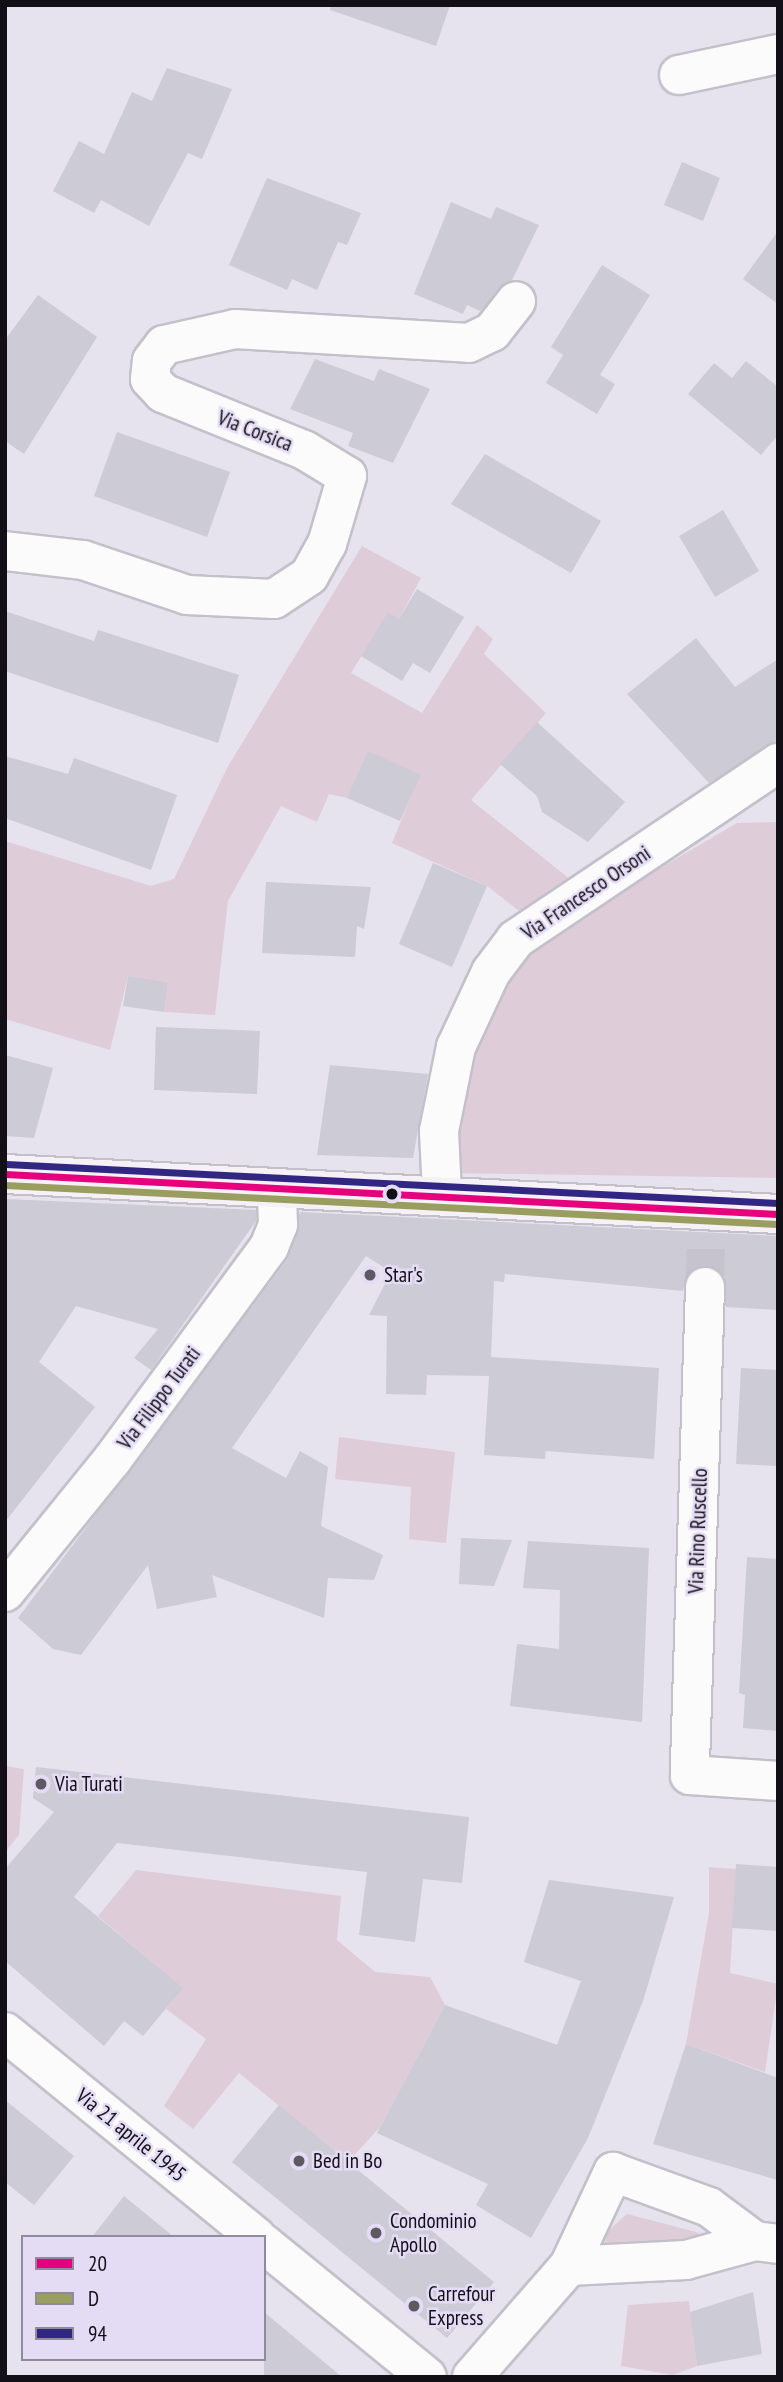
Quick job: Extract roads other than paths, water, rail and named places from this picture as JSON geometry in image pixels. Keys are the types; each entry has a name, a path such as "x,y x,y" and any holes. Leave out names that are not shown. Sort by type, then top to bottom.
{"main road":[{"path":"5,1174 442,1194 706,1221 778,1214"}],"street":[{"path":"679,75 778,54"},
{"name":"Via Corsica","path":"5,551 83,560 187,595 274,599 309,576 327,544 347,476 304,450 163,393 150,379 152,361 164,345 235,329 469,343 492,332 516,301"},
{"name":"Via Francesco Orsoni","path":"442,1194 439,1131 456,1047 491,972 516,939 778,763"},
{"name":"Via Filippo Turati","path":"5,1592 113,1460 269,1247 278,1225 277,1188"},
{"name":"Via Rino Ruscello","path":"705,1287 690,1775 778,1781"},
{"name":"Via 21 aprile 1945","path":"5,2032 254,2235"},
{"path":"472,2377 569,2266 613,2172 709,2207 766,2242"},
{"path":"569,2266 686,2260 766,2242"},
{"path":"266,2246 428,2377"}],"tunnel":[{"path":"705,1287 706,1232"}],"place":[{"name":"Star's","path":"370,1275"},
{"name":"Via Turati","path":"41,1784"},
{"name":"Bed in Bo","path":"299,2161"},
{"name":"Condominio Apollo","path":"376,2233"},
{"name":"Carrefour Express","path":"414,2306"}]}
